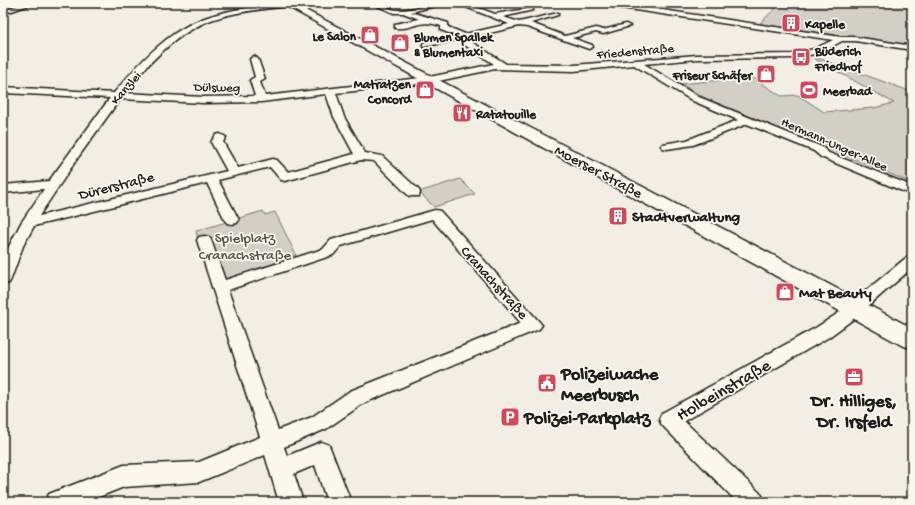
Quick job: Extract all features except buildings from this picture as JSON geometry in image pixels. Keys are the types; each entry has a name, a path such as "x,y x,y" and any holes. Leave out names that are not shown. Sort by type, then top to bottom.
{"main road":[{"name":"Moerser Straße","path":"290,3 429,80 912,339"}],"street":[{"path":"3,12 32,3"},
{"name":"Kanzlei","path":"3,279 6,257 54,184 116,95 156,53 193,26 219,16 290,3"},
{"path":"374,3 396,12 445,3"},
{"path":"459,3 515,24 528,25 590,47"},
{"path":"602,3 800,31 841,39 855,39 912,48"},
{"path":"219,16 213,13 225,6"},
{"path":"497,16 531,9"},
{"path":"404,11 426,20 445,25 444,28 466,39 504,66"},
{"path":"426,45 454,39 466,39 556,14"},
{"path":"398,26 426,20"},
{"path":"565,38 596,30 603,32 626,26"},
{"name":"Friedenstraße","path":"429,80 482,68 504,66 574,68 704,57 805,54 817,51 841,39"},
{"path":"254,59 260,80 255,80 261,99"},
{"name":"Hermann-Unger-Allee","path":"636,63 696,99 818,149 825,155 912,191"},
{"name":"Dülsweg","path":"3,90 204,100 261,99 429,80"},
{"path":"330,91 339,117 361,156"},
{"path":"667,146 689,143 747,120"},
{"path":"220,137 217,142 234,172"},
{"name":"Dürerstraße","path":"28,223 273,162 285,177 361,156 378,158 414,193"},
{"path":"211,178 232,220"},
{"path":"3,189 54,184"},
{"name":"Cranachstraße","path":"57,502 124,476 200,472 319,423 357,397 533,325 435,214 336,243 328,252 219,287"},
{"path":"204,240 291,502"},
{"path":"855,309 912,260"},
{"name":"Holbeinstraße","path":"753,502 669,419 823,332 855,309"},
{"path":"281,469 321,452 339,502"}],"shaded area":[{"path":"235,3 274,3 231,11 223,10"}],"green space":[{"path":"745,3 912,3 912,46 759,24 776,8"},
{"path":"818,58 912,92 912,183 705,98 681,84 752,77 781,96 798,95 824,112 874,108 894,103 815,59"},
{"path":"460,179 475,194 434,207 419,192"},
{"name":"Spielplatz Cranachstraße","path":"263,211 265,215 275,212 296,255 283,259 285,263 224,284 198,240 196,231"}],"place":[{"name":"Kapelle","path":"791,23"},
{"name":"Le Salon","path":"370,35"},
{"name":"Blumen Spallek & Blumentaxi","path":"400,43"},
{"name":"Büderich Friedhof","path":"801,57"},
{"name":"Friseur Schäfer","path":"766,74"},
{"name":"Matratzen Concord","path":"425,90"},
{"name":"Meerbad","path":"809,90"},
{"name":"Ratatouille","path":"462,113"},
{"name":"Stadtverwaltung","path":"618,216"},
{"name":"Mat Beauty","path":"785,292"},
{"name":"Dr. Hilliges, Dr. Irsfeld","path":"854,377"},
{"name":"Polizeiwache Meerbusch","path":"547,383"},
{"name":"Polizei-Parkplatz","path":"510,417"}]}
